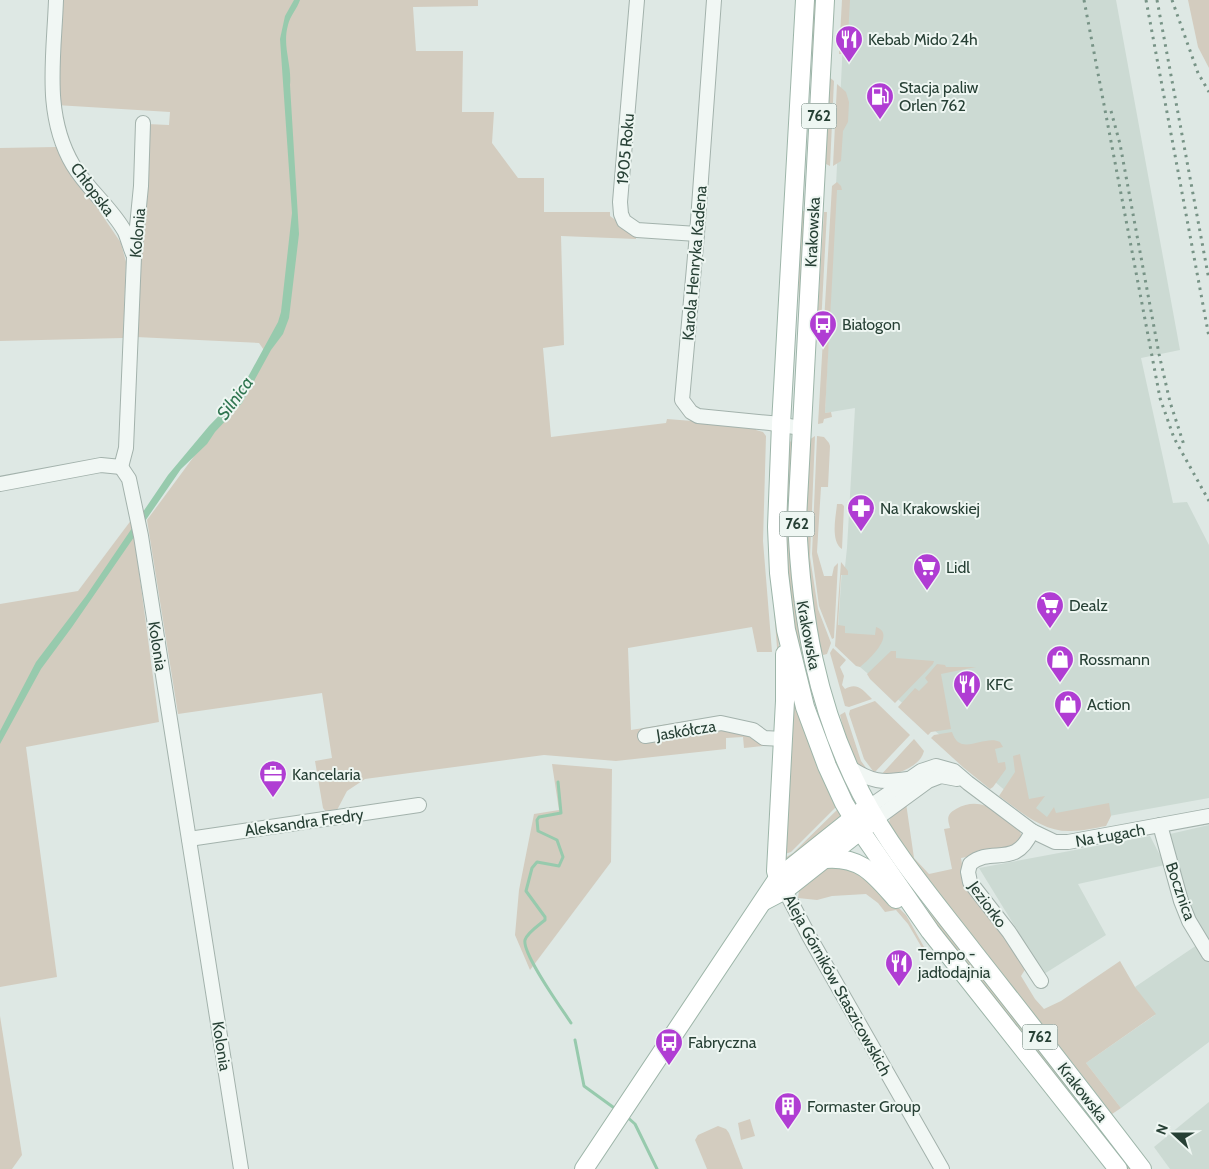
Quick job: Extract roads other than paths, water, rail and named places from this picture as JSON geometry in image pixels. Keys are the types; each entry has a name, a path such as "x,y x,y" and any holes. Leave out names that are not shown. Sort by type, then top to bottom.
{"main road":[{"name":"Krakowska","path":"805,0 777,512 781,596 786,630 810,722 832,778 857,824 930,930 1118,1169"},
{"name":"Krakowska","path":"825,0 797,519 802,603 817,676 831,722 849,767 872,813 891,842 927,892 1142,1169"},
{"path":"782,884 776,871 783,740 786,630"},
{"path":"584,1169 764,901 782,884 872,813"},
{"path":"782,884 825,859 857,824"},
{"path":"825,859 845,858 862,866 881,882 902,906 930,930"}],"street":[{"name":"Chłopska","path":"56,0 53,98 58,130 73,165 87,186 125,232 134,257"},
{"name":"1905 Roku","path":"637,0 620,202 621,214 624,221 637,230 697,234"},
{"name":"Karola Henryka Kadena","path":"714,0 697,234 682,400 690,412 698,416 781,424 801,428"},
{"name":"Kolonia","path":"143,123 141,186 134,257 126,448 120,467 129,479 136,507 241,1169"},
{"path":"0,484 101,465 120,467"},
{"name":"Jaskółcza","path":"645,736 721,723 753,730 764,738 783,740"},
{"name":"Na Ługach","path":"872,813 908,779 921,771 936,766 954,771 1032,831 1055,842 1068,842 1209,816"},
{"name":"Na Ługach","path":"849,767 874,781 887,782 908,779"},
{"name":"Na Ługach","path":"872,813 928,781 941,776 956,778 968,783"},
{"name":"Aleksandra Fredry","path":"189,839 419,805"},
{"name":"Bocznica","path":"1160,825 1181,901 1189,921 1209,954"},
{"name":"Jeziorko","path":"1032,831 1028,841 1016,852 978,859 970,864 968,872 970,882 1009,932 1041,981"},
{"name":"Aleja Górników Staszicowskich","path":"782,884 809,936 942,1169"}],"waterway":[{"path":"558,782 561,813 539,817 537,820 538,831 557,840 563,857 559,866 537,862 532,868 526,891 545,917 545,920 525,940 526,947 536,969 571,1023"},
{"path":"575,1040 584,1086 617,1110"},
{"path":"626,1116 635,1124 657,1169"}],"railway":[{"path":"1084,0 1160,398 1174,438 1209,501"},
{"path":"1146,0 1209,337"},
{"path":"1157,0 1209,280"},
{"path":"1172,0 1198,73 1209,92"},
{"path":"1111,111 1120,144 1159,354 1170,402 1184,445"}],"place":[{"name":"Kebab Mido 24h","path":"849,63"},
{"name":"Stacja paliw Orlen 762","path":"880,120"},
{"name":"Białogon","path":"823,348"},
{"name":"Na Krakowskiej","path":"861,532"},
{"name":"Lidl","path":"927,591"},
{"name":"Dealz","path":"1050,629"},
{"name":"Rossmann","path":"1060,683"},
{"name":"KFC","path":"967,708"},
{"name":"Action","path":"1068,728"},
{"name":"Kancelaria","path":"273,798"},
{"name":"Tempo - jadłodajnia","path":"899,987"},
{"name":"Fabryczna","path":"669,1066"},
{"name":"Formaster Group","path":"788,1130"}],"water label":[{"name":"Silnica","path":"235,398"}]}
